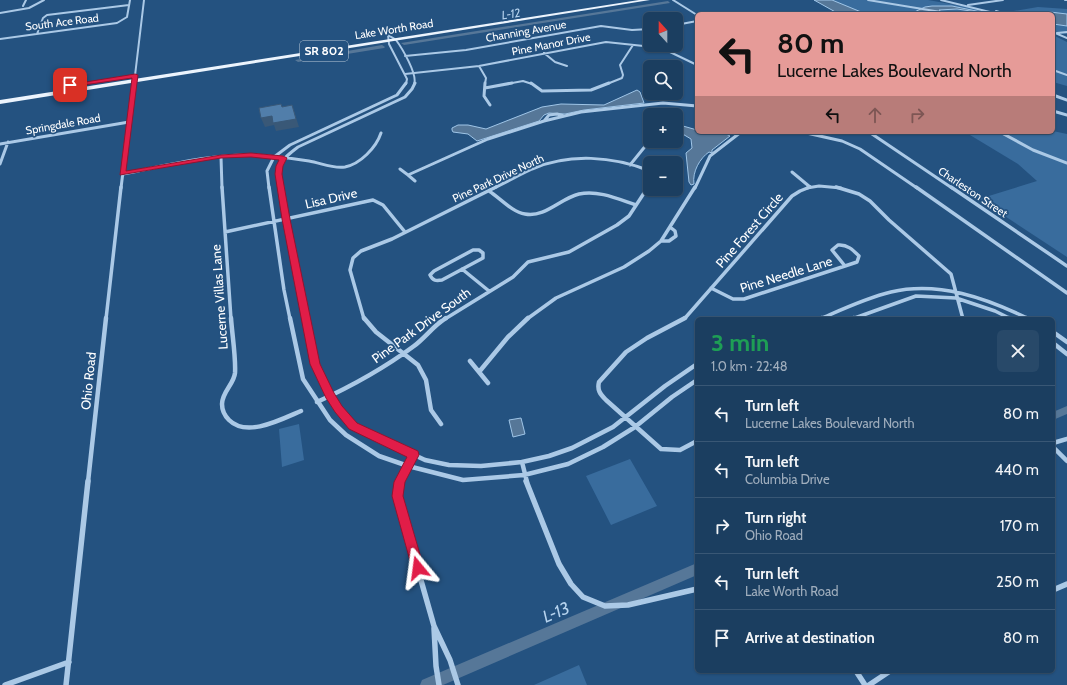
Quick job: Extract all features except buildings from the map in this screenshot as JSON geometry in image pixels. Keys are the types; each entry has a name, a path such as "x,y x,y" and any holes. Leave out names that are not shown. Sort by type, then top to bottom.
{"main road":[{"name":"Lake Worth Road","path":"0,96 289,56 388,38 620,0"},
{"name":"Lake Worth Road","path":"0,102 357,40 395,39 648,0"},
{"path":"540,17 554,10"},
{"path":"289,56 296,52 357,40"}],"street":[{"path":"23,6 26,0"},
{"path":"0,12 26,7 40,0"},
{"path":"0,12 29,8 44,0"},
{"path":"37,34 43,18 47,16 129,5 130,0"},
{"name":"Ohio Road","path":"66,685 144,0"},
{"path":"673,0 695,14"},
{"path":"868,0 943,12"},
{"path":"941,0 991,12"},
{"path":"950,0 998,12"},
{"path":"966,5 1003,0"},
{"name":"South Ace Road","path":"0,39 114,24 127,17 129,5"},
{"path":"683,24 695,21"},
{"name":"Channing Avenue","path":"405,56 466,50 601,26 632,30 643,29"},
{"path":"1055,32 1067,35"},
{"path":"1055,32 1062,33"},
{"path":"1055,32 1067,35"},
{"path":"388,38 407,79 406,84 397,95 290,145 274,157 267,171 284,290 303,379 330,420 346,434 379,456 408,466 463,480 524,476 568,464 603,447 635,427 672,397 695,381"},
{"path":"395,39 414,73 416,80 412,89 405,97 298,147 283,158 279,166 278,174 315,364 330,395 353,426 425,460 449,465 481,466 522,462 549,456 572,448 613,427 664,386 695,365"},
{"name":"Pine Manor Drive","path":"405,74 479,66 603,43 633,45 670,52 695,64"},
{"path":"485,88 523,81 531,83 542,91 595,89 622,78 623,75 620,65 633,45"},
{"path":"544,53 552,61 567,66"},
{"path":"479,66 486,78 483,92 485,101 490,105"},
{"path":"1055,71 1067,75"},
{"path":"1055,96 1067,100"},
{"path":"408,175 488,139 544,121 580,112 663,103 695,106"},
{"path":"1055,112 1067,115"},
{"name":"Springdale Road","path":"0,144 129,122"},
{"path":"123,174 221,156 251,155 313,161 336,168 349,166 362,159 380,139 381,133"},
{"path":"479,372 516,328 539,310 556,298 621,270 655,247 661,241 695,188 710,156 738,134"},
{"path":"811,134 842,141 860,149 950,210 1067,293"},
{"name":"Charleston Street","path":"871,134 1067,266"},
{"path":"1004,134 1046,157 1067,163"},
{"path":"0,164 8,142"},
{"path":"630,165 644,148"},
{"name":"Lucerne Villas Lane","path":"221,156 224,232 235,372 234,377 224,395 222,406 223,411 228,420 238,425 252,427 266,425 302,412"},
{"name":"Pine Park Drive North","path":"441,424 431,410 426,380 418,366 403,352 376,332 364,319 350,266 352,259 360,251 394,239 405,232 537,168 557,162 587,158 617,162 643,169"},
{"path":"400,170 415,181"},
{"path":"792,172 810,187"},
{"name":"Pine Forest Circle","path":"626,418 598,392 597,387 599,382 626,352 647,338 686,318 710,288 792,196 801,190 810,187 824,186 840,188 869,200 951,274 954,281 956,298 960,305 963,317"},
{"path":"490,191 519,212 527,215 536,214 574,195 588,193 604,194 636,205"},
{"name":"Pine Park Drive South","path":"317,402 352,386 388,365 403,352 422,340 441,321 513,277 528,262 538,258 561,255 586,244 624,220 643,195"},
{"name":"Lisa Drive","path":"224,232 373,200 383,205 405,232"},
{"path":"661,241 669,241 676,236 675,231 670,227"},
{"name":"Pine Needle Lane","path":"710,288 733,299 744,299 845,266 857,262 859,256 849,246 843,244 835,245 832,250 833,253 845,266"},
{"path":"473,250 479,250 483,253 482,258 462,269 442,280 436,281 432,279 430,275 434,271 473,250"},
{"path":"462,269 489,291"},
{"path":"824,317 889,292 918,288 955,292 973,296 1009,309 1025,317"},
{"path":"857,317 916,296 956,298 995,311 1007,317"},
{"path":"1055,333 1067,342"},
{"path":"1055,345 1067,354"},
{"path":"470,361 488,383"},
{"path":"626,418 655,445 668,450 680,450 695,442"},
{"path":"1055,442 1067,439"},
{"path":"1055,450 1067,460"},
{"path":"414,455 400,482 397,496 434,626 450,660 458,685"},
{"path":"522,462 524,476 559,564 571,584 583,597 605,606 628,605 695,589"},
{"path":"1055,589 1067,584"},
{"path":"434,626 436,666 439,685"},
{"path":"5,685 69,662"},
{"path":"857,673 865,685"},
{"path":"869,685 887,673"}],"shaded area":[{"path":"814,0 928,0 986,12 835,12"},
{"path":"814,0 832,0 861,12 835,12"},
{"path":"952,6 981,12 957,9 939,10 942,12 914,12 925,7"},
{"path":"1038,7 1067,9 1067,34 1055,34 1055,12 1008,12"},
{"path":"1055,13 1067,14 1067,26 1055,24"},
{"path":"1055,36 1067,42 1067,86 1055,83"},
{"path":"637,90 640,92 644,103 584,110 565,114 549,113 544,115 539,121 477,141 468,134 453,132 452,130 452,128 458,125 468,125 486,129 542,107 561,104 604,105"},
{"path":"683,126 695,129 695,134 726,134 730,136 712,150 712,153 709,152 703,158 695,170 694,184 691,185 689,182 686,153 692,148 691,139 683,134"},
{"path":"1055,131 1067,134 1067,257 979,199 1037,181 1018,164 968,134 1055,134"},
{"path":"521,418 525,434 513,437 509,420"},
{"path":"299,424 304,460 282,467 279,429"},
{"path":"630,459 657,506 611,525 586,476"},
{"path":"579,665 587,685 534,685"}],"waterway":[{"name":"L-12","path":"404,43 668,2"},
{"name":"L-12","path":"298,60 382,47"},
{"name":"L-13","path":"1055,415 1067,410"},
{"name":"L-13","path":"427,685 695,570"}],"route":[{"path":"70,85 135,75 123,174 221,156 251,155 283,158 279,166 278,174 315,364 330,395 353,426 414,455 397,489 397,496 418,568"}]}
